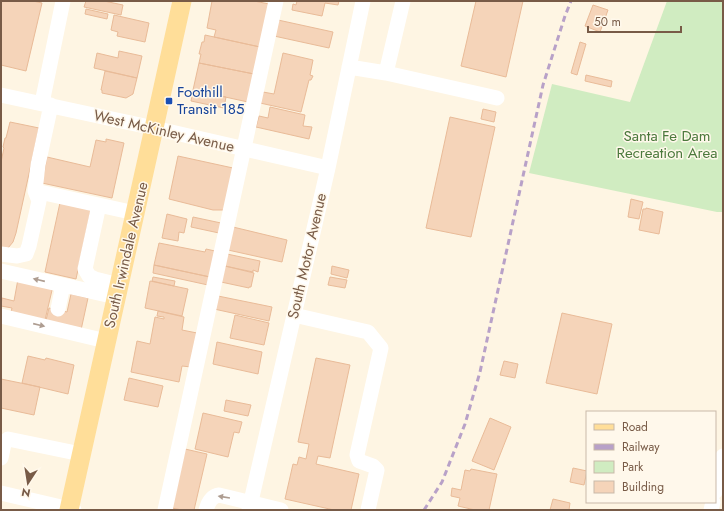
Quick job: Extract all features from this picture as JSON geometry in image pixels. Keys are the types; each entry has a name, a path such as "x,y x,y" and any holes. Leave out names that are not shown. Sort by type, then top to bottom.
{"main road":[{"name":"South Irwindale Avenue","path":"70,510 81,454 182,1"}],"street":[{"path":"1,254 17,256 26,254 29,246 39,201 35,191 38,165 46,104 63,1"},
{"path":"165,510 276,1"},
{"name":"South Motor Avenue","path":"250,506 328,168 363,1"},
{"path":"386,73 403,1"},
{"path":"349,67 386,73 497,98"},
{"name":"West McKinley Avenue","path":"1,95 244,148 328,168"},
{"path":"35,191 135,213"},
{"path":"99,205 85,269 89,276 118,291"},
{"path":"1,271 63,285 118,291"},
{"path":"58,309 63,285"},
{"path":"294,315 368,332 382,348 357,455 359,461 373,466 377,470 368,510"},
{"path":"1,316 106,341"},
{"path":"1,458 4,444 8,439 81,454"},
{"path":"716,488 723,456"},
{"path":"1,493 70,510"},
{"path":"206,510 212,498 219,495 232,498 250,506 281,510"}],"green space":[{"name":"Santa Fe Dam Recreation Area","path":"667,1 723,1 723,212 529,173 552,84 630,102"}],"building":[{"path":"1,1 33,1 42,3 26,71 1,65"},
{"path":"86,1 104,1 123,5 121,15 84,7"},
{"path":"212,1 254,1 269,4 260,47 214,37 216,30 207,28"},
{"path":"297,1 339,1 338,5 325,3 322,16 292,10 293,4 296,5"},
{"path":"476,1 523,1 506,77 461,66"},
{"path":"593,5 608,10 600,32 585,26"},
{"path":"86,9 108,14 107,19 85,14"},
{"path":"114,15 149,23 145,42 117,36 118,32 111,30"},
{"path":"278,20 333,32 329,48 274,36"},
{"path":"205,35 260,47 254,74 199,63 201,54 199,54"},
{"path":"580,42 586,44 577,75 571,73"},
{"path":"119,51 142,56 137,78 94,68 97,53 118,58"},
{"path":"283,53 313,60 310,75 313,76 311,80 309,80 301,112 260,103 263,92 274,94"},
{"path":"199,63 254,74 248,102 193,90"},
{"path":"105,71 137,78 133,94 126,98 102,93 101,90"},
{"path":"586,75 612,81 611,87 585,81"},
{"path":"193,90 226,97 224,108 191,101"},
{"path":"270,107 305,115 303,126 312,127 309,139 256,127 259,116 268,118"},
{"path":"483,109 496,112 494,122 481,119"},
{"path":"450,117 495,127 471,237 426,228"},
{"path":"10,122 39,128 16,233 13,242 8,248 1,250 1,162 5,138"},
{"path":"106,139 124,143 112,198 42,183 47,157 90,167 96,140 106,142"},
{"path":"178,156 233,168 224,210 213,210 169,199"},
{"path":"61,198 92,205 76,279 45,272"},
{"path":"631,199 643,202 639,219 628,217"},
{"path":"646,208 663,212 659,234 639,230 643,209"},
{"path":"167,214 187,219 184,233 179,232 178,241 162,238"},
{"path":"193,217 221,223 219,233 191,227"},
{"path":"233,227 287,240 282,262 228,250"},
{"path":"159,243 205,252 206,249 215,251 210,277 154,265"},
{"path":"227,254 260,261 258,272 225,266"},
{"path":"154,265 210,277 208,285 153,273"},
{"path":"225,266 254,273 251,287 249,288 221,282"},
{"path":"332,266 349,270 347,278 331,274"},
{"path":"153,277 175,281 174,286 152,281"},
{"path":"330,277 347,280 345,288 328,285"},
{"path":"18,279 53,286 45,320 11,312 12,308 1,306 2,298 14,301"},
{"path":"150,281 188,289 182,316 145,308"},
{"path":"71,294 88,298 81,330 46,320 49,308 67,312"},
{"path":"218,296 272,307 269,321 214,309"},
{"path":"158,311 184,317 182,330 197,333 191,367 182,366 179,382 131,372 137,341 150,344 155,317 164,319 164,317 157,316"},
{"path":"562,313 612,324 597,394 546,383"},
{"path":"235,315 269,323 264,345 230,338"},
{"path":"217,342 262,352 258,374 213,364"},
{"path":"28,356 45,360 46,358 74,365 68,394 22,383"},
{"path":"316,358 350,365 330,458 318,456 316,464 359,474 351,510 334,510 285,499 293,464 297,465 299,457 306,459 309,444 298,442"},
{"path":"504,361 518,364 515,378 500,375"},
{"path":"129,378 163,386 158,407 124,400"},
{"path":"1,379 40,387 34,415 1,408"},
{"path":"226,400 251,405 248,416 224,411"},
{"path":"203,413 242,422 239,433 234,432 228,457 195,449"},
{"path":"490,418 511,427 494,470 472,461"},
{"path":"185,449 207,454 194,510 172,508"},
{"path":"573,468 586,471 584,485 570,482"},
{"path":"471,469 497,474 489,510 475,510 458,506 460,498 451,496 452,488 461,490 465,470 470,471"},
{"path":"553,499 570,503 569,510 550,510"}],"railway":[{"path":"424,510 442,482 465,424 480,372 543,85 571,1"}],"place":[{"name":"Foothill Transit 185","path":"169,101"}]}
